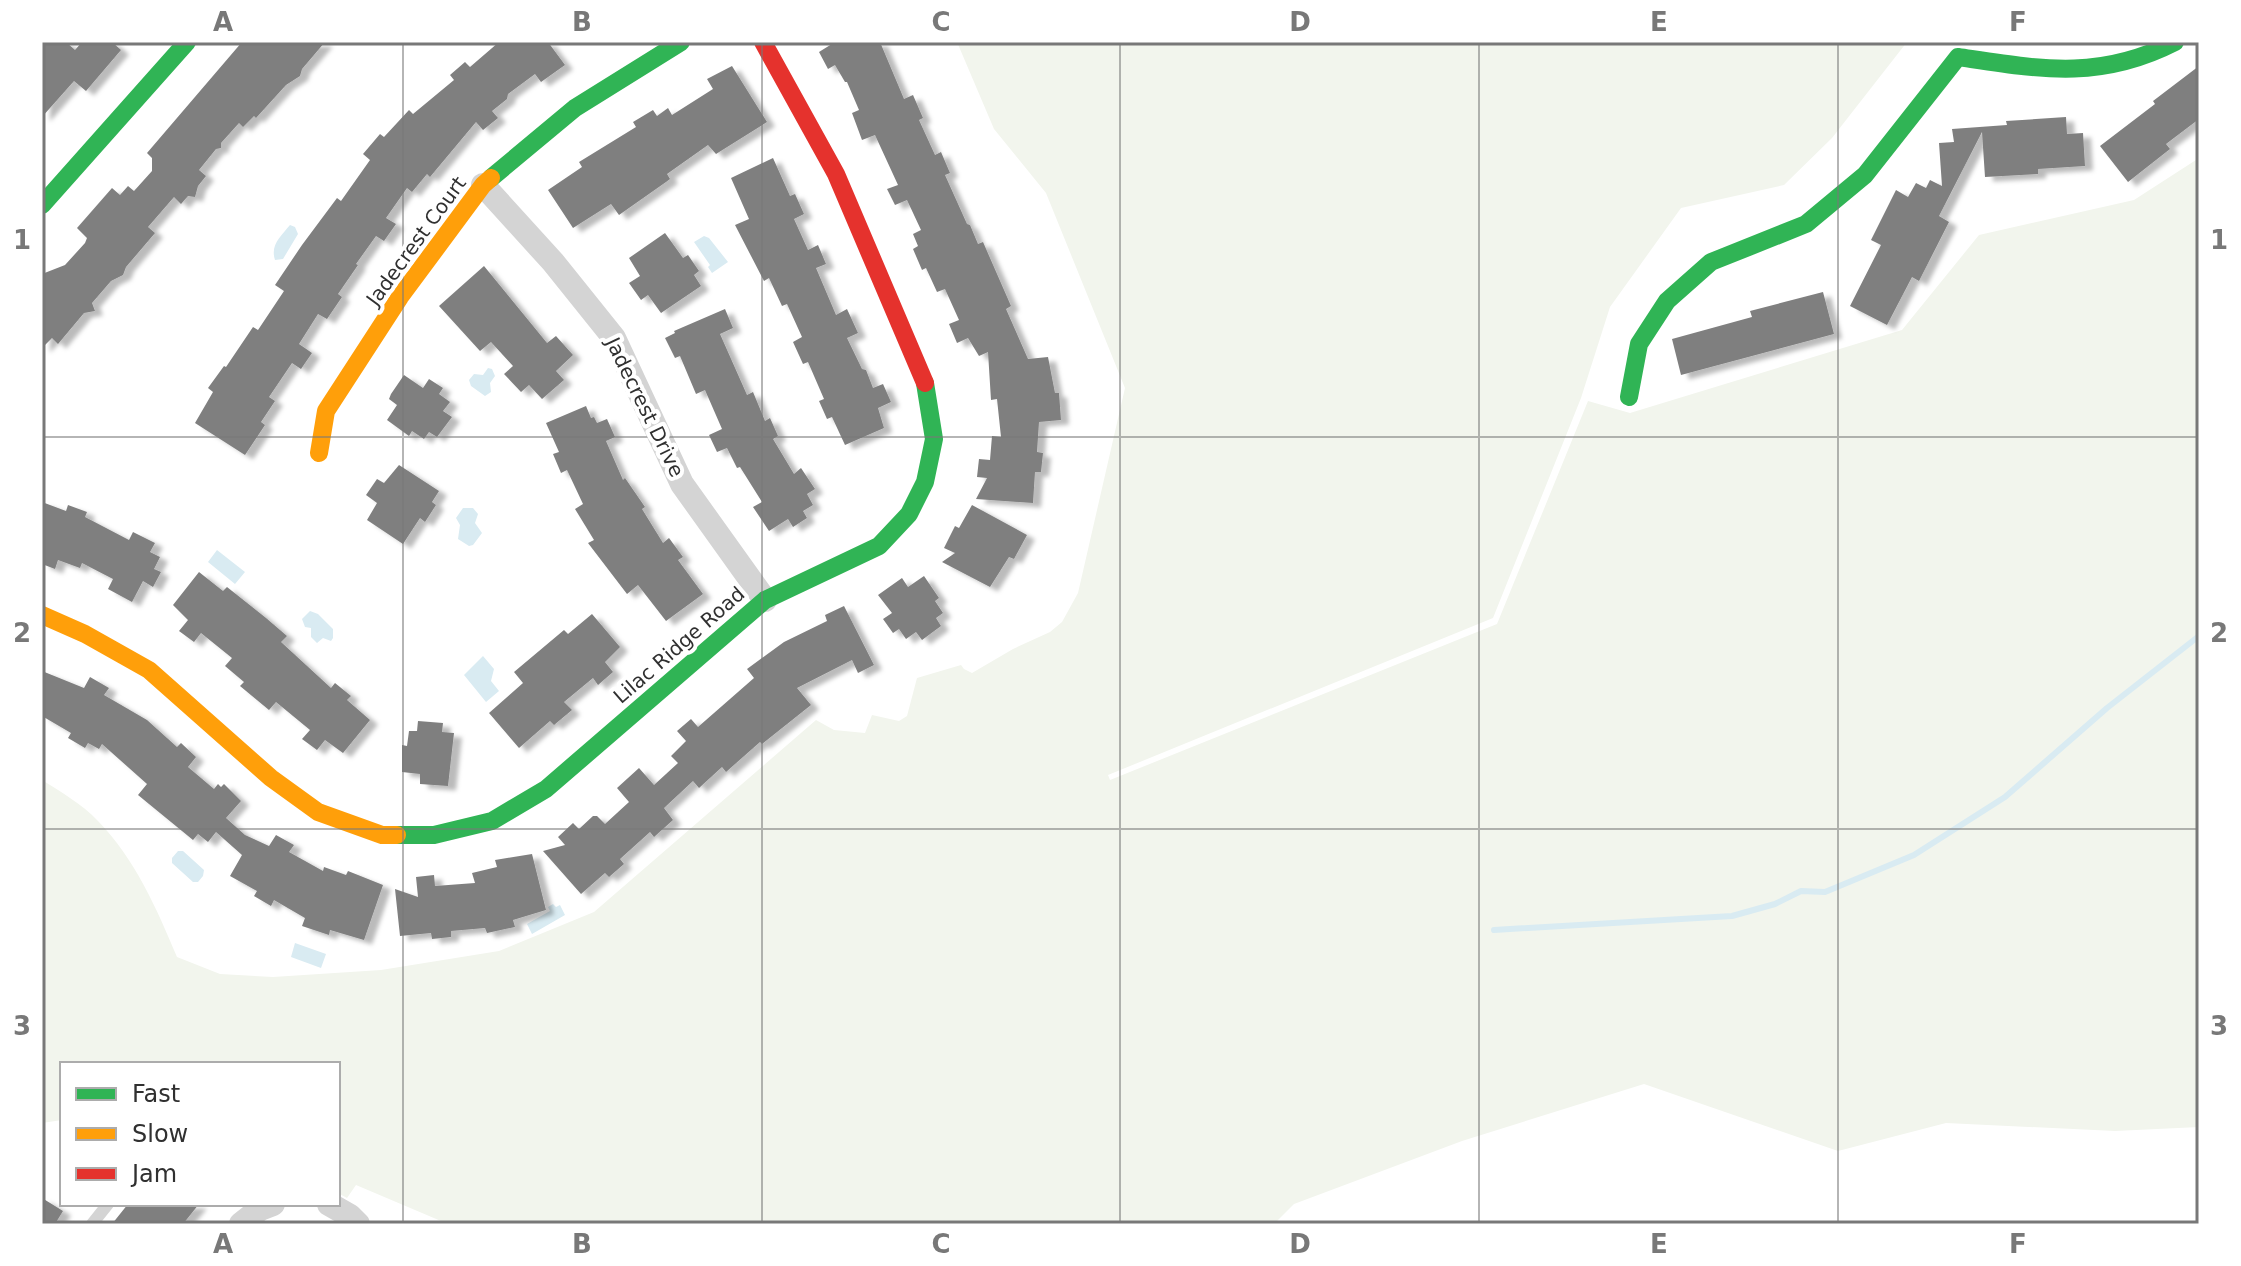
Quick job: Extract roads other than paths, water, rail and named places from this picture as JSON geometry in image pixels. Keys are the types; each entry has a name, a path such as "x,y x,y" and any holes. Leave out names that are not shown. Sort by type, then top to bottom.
{"street":[{"path":"42,205 187,42"},
{"name":"Jadecrest Court","path":"319,453 326,411 400,297 483,185 575,108 681,42"},
{"name":"Lilac Ridge Road","path":"42,615 85,634 149,670 271,778 318,812 382,835 434,835 492,821 546,789 765,600 879,546 909,514 925,482 934,439 924,379 836,174 763,42"},
{"path":"1629,397 1639,344 1667,301 1711,262 1806,224 1865,175 1958,57 2022,66 2096,67 2136,60 2175,42"},
{"name":"Jadecrest Drive","path":"483,185 553,262 614,338 682,484 765,600"},
{"path":"241,1224 268,1206"},
{"path":"332,1206 358,1224"}],"lane":[{"path":"92,1224 106,1206"}],"waterway":[{"path":"1494,930 1732,916 1775,904 1801,891 1825,892 1914,855 2005,797 2107,708 2199,636"}]}
